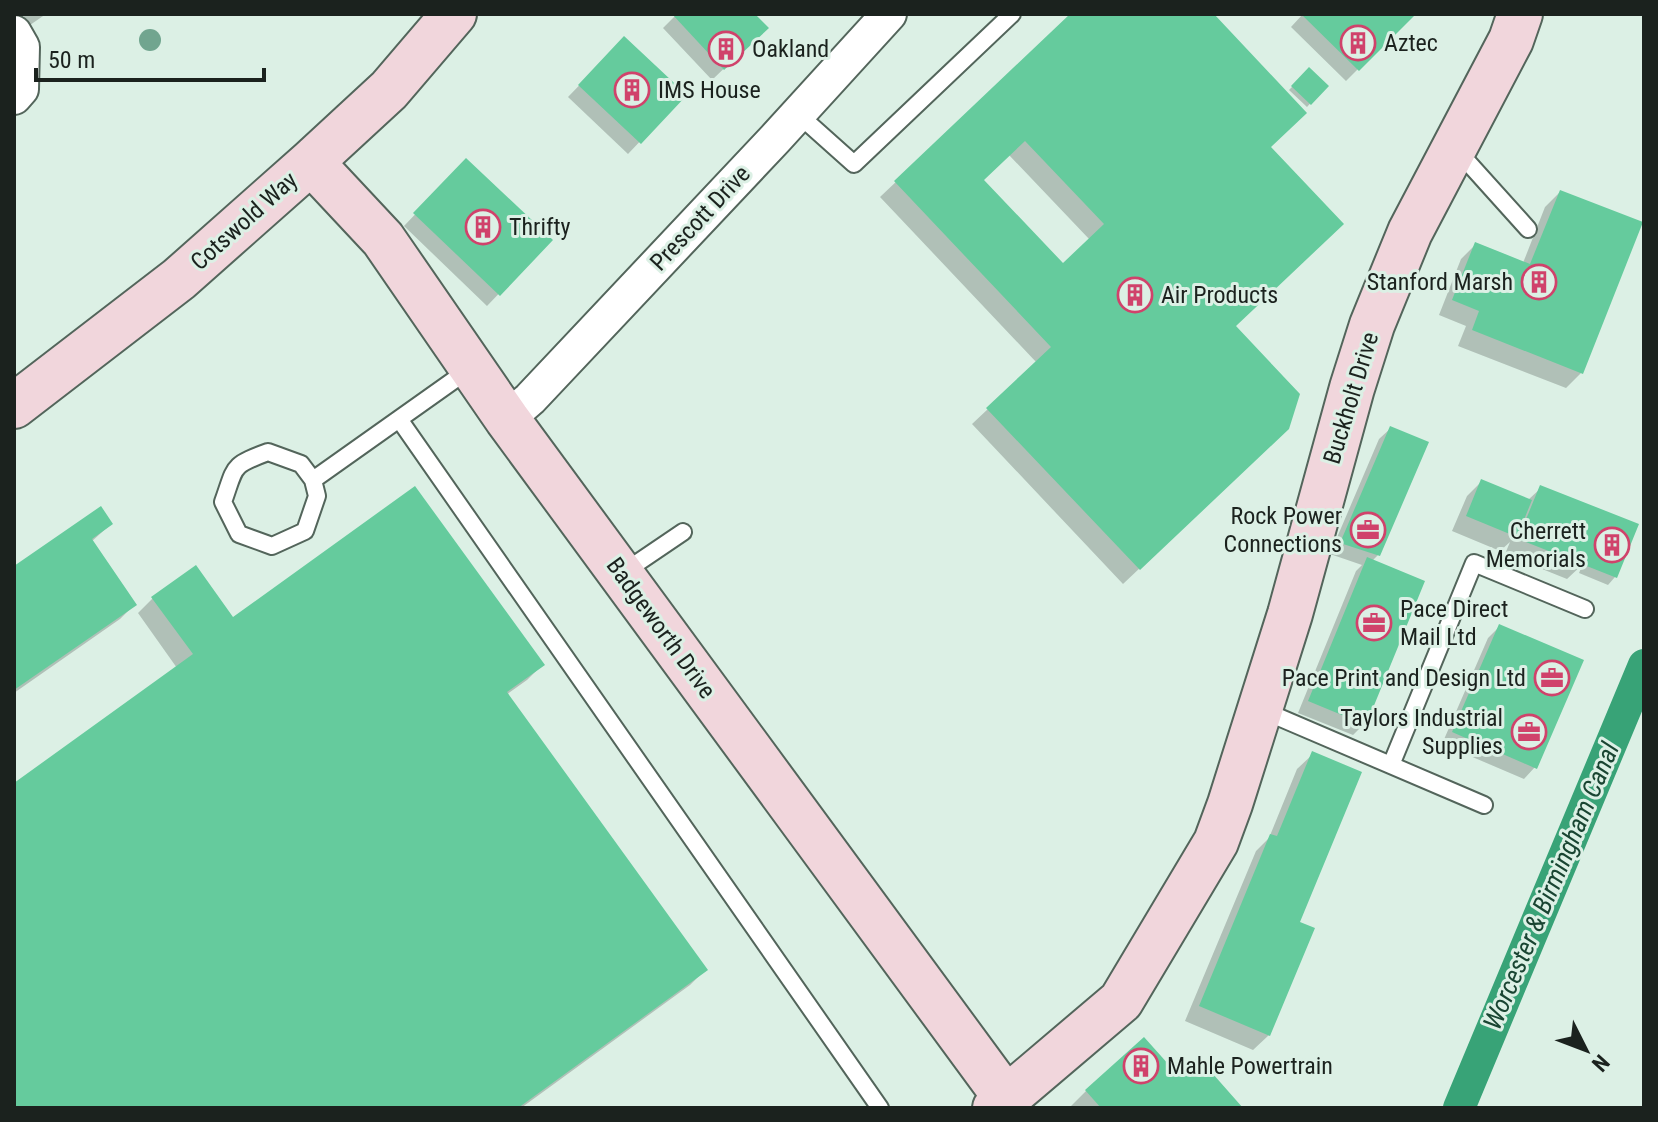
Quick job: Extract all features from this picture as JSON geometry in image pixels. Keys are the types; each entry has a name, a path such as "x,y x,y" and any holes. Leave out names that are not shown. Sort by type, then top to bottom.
{"street":[{"name":"Cotswold Way","path":"14,406 179,279 311,162 389,90 454,14"},
{"name":"Prescott Drive","path":"507,419 530,399 889,14"},
{"name":"Buckholt Drive","path":"1000,1103 1121,1001 1216,842 1290,614 1372,325 1410,232 1511,40 1520,14"},
{"path":"14,33 22,47 21,89 14,97"},
{"name":"Badgeworth Drive","path":"311,162 383,239 507,419 1000,1103"}],"lane":[{"path":"798,114 854,164 1012,14"},
{"path":"1454,148 1528,229"},
{"path":"313,480 472,367"},
{"path":"399,419 880,1108"},
{"path":"268,452 301,464 313,480 317,496 305,531 272,546 239,534 223,502 235,468 268,452"},
{"path":"621,574 683,532"},
{"path":"1391,765 1474,563 1585,609"},
{"path":"1260,710 1484,805"}],"building":[{"name":"Oakland","path":"672,14 755,14 769,28 724,70"},
{"name":"Air Products","path":"1070,14 1214,14 1307,113 1271,147 1344,224 1236,326 1300,394 1289,429 1140,570 986,408 1051,347 894,181","holes":["1025,141 1104,224 1063,263 984,180"]},
{"name":"Aztec","path":"1301,14 1416,14 1359,71"},
{"name":"IMS House","path":"624,36 687,95 641,144 578,85"},
{"path":"1309,67 1329,86 1311,105 1291,86"},
{"name":"Thrifty","path":"466,158 553,240 500,296 413,213"},
{"name":"Stanford Marsh","path":"1560,190 1643,222 1583,374 1472,330 1479,311 1452,300 1475,242 1530,264"},
{"path":"1390,426 1429,442 1380,556 1340,543"},
{"path":"1481,479 1532,500 1517,537 1466,516"},
{"path":"1540,485 1639,524 1617,578 1518,539"},
{"path":"415,486 545,665 507,692 708,970 518,1108 14,1108 14,783 193,654 151,597 196,565 233,617"},
{"path":"101,506 113,524 92,539 137,605 14,690 14,566"},
{"path":"1367,557 1425,581 1366,725 1308,701"},
{"path":"1499,624 1584,660 1537,769 1452,732"},
{"path":"1312,751 1362,772 1300,922 1315,928 1270,1036 1199,1006 1270,834 1277,836"},
{"name":"Mahle Powertrain","path":"1144,1037 1178,1075 1198,1057 1243,1108 1101,1108 1085,1090"}],"waterway":[{"name":"Worcester & Birmingham Canal","path":"1459,1108 1644,665"}],"place":[{"name":"Aztec","path":"1358,43"},
{"name":"Oakland","path":"726,49"},
{"name":"IMS House","path":"632,90"},
{"name":"Thrifty","path":"483,227"},
{"name":"Stanford Marsh","path":"1539,282"},
{"name":"Air Products","path":"1135,295"},
{"name":"Rock Power Connections","path":"1368,530"},
{"name":"Cherrett Memorials","path":"1612,545"},
{"name":"Pace Direct Mail Ltd","path":"1374,623"},
{"name":"Pace Print and Design Ltd","path":"1552,678"},
{"name":"Taylors Industrial Supplies","path":"1529,732"},
{"name":"Mahle Powertrain","path":"1141,1066"}]}
